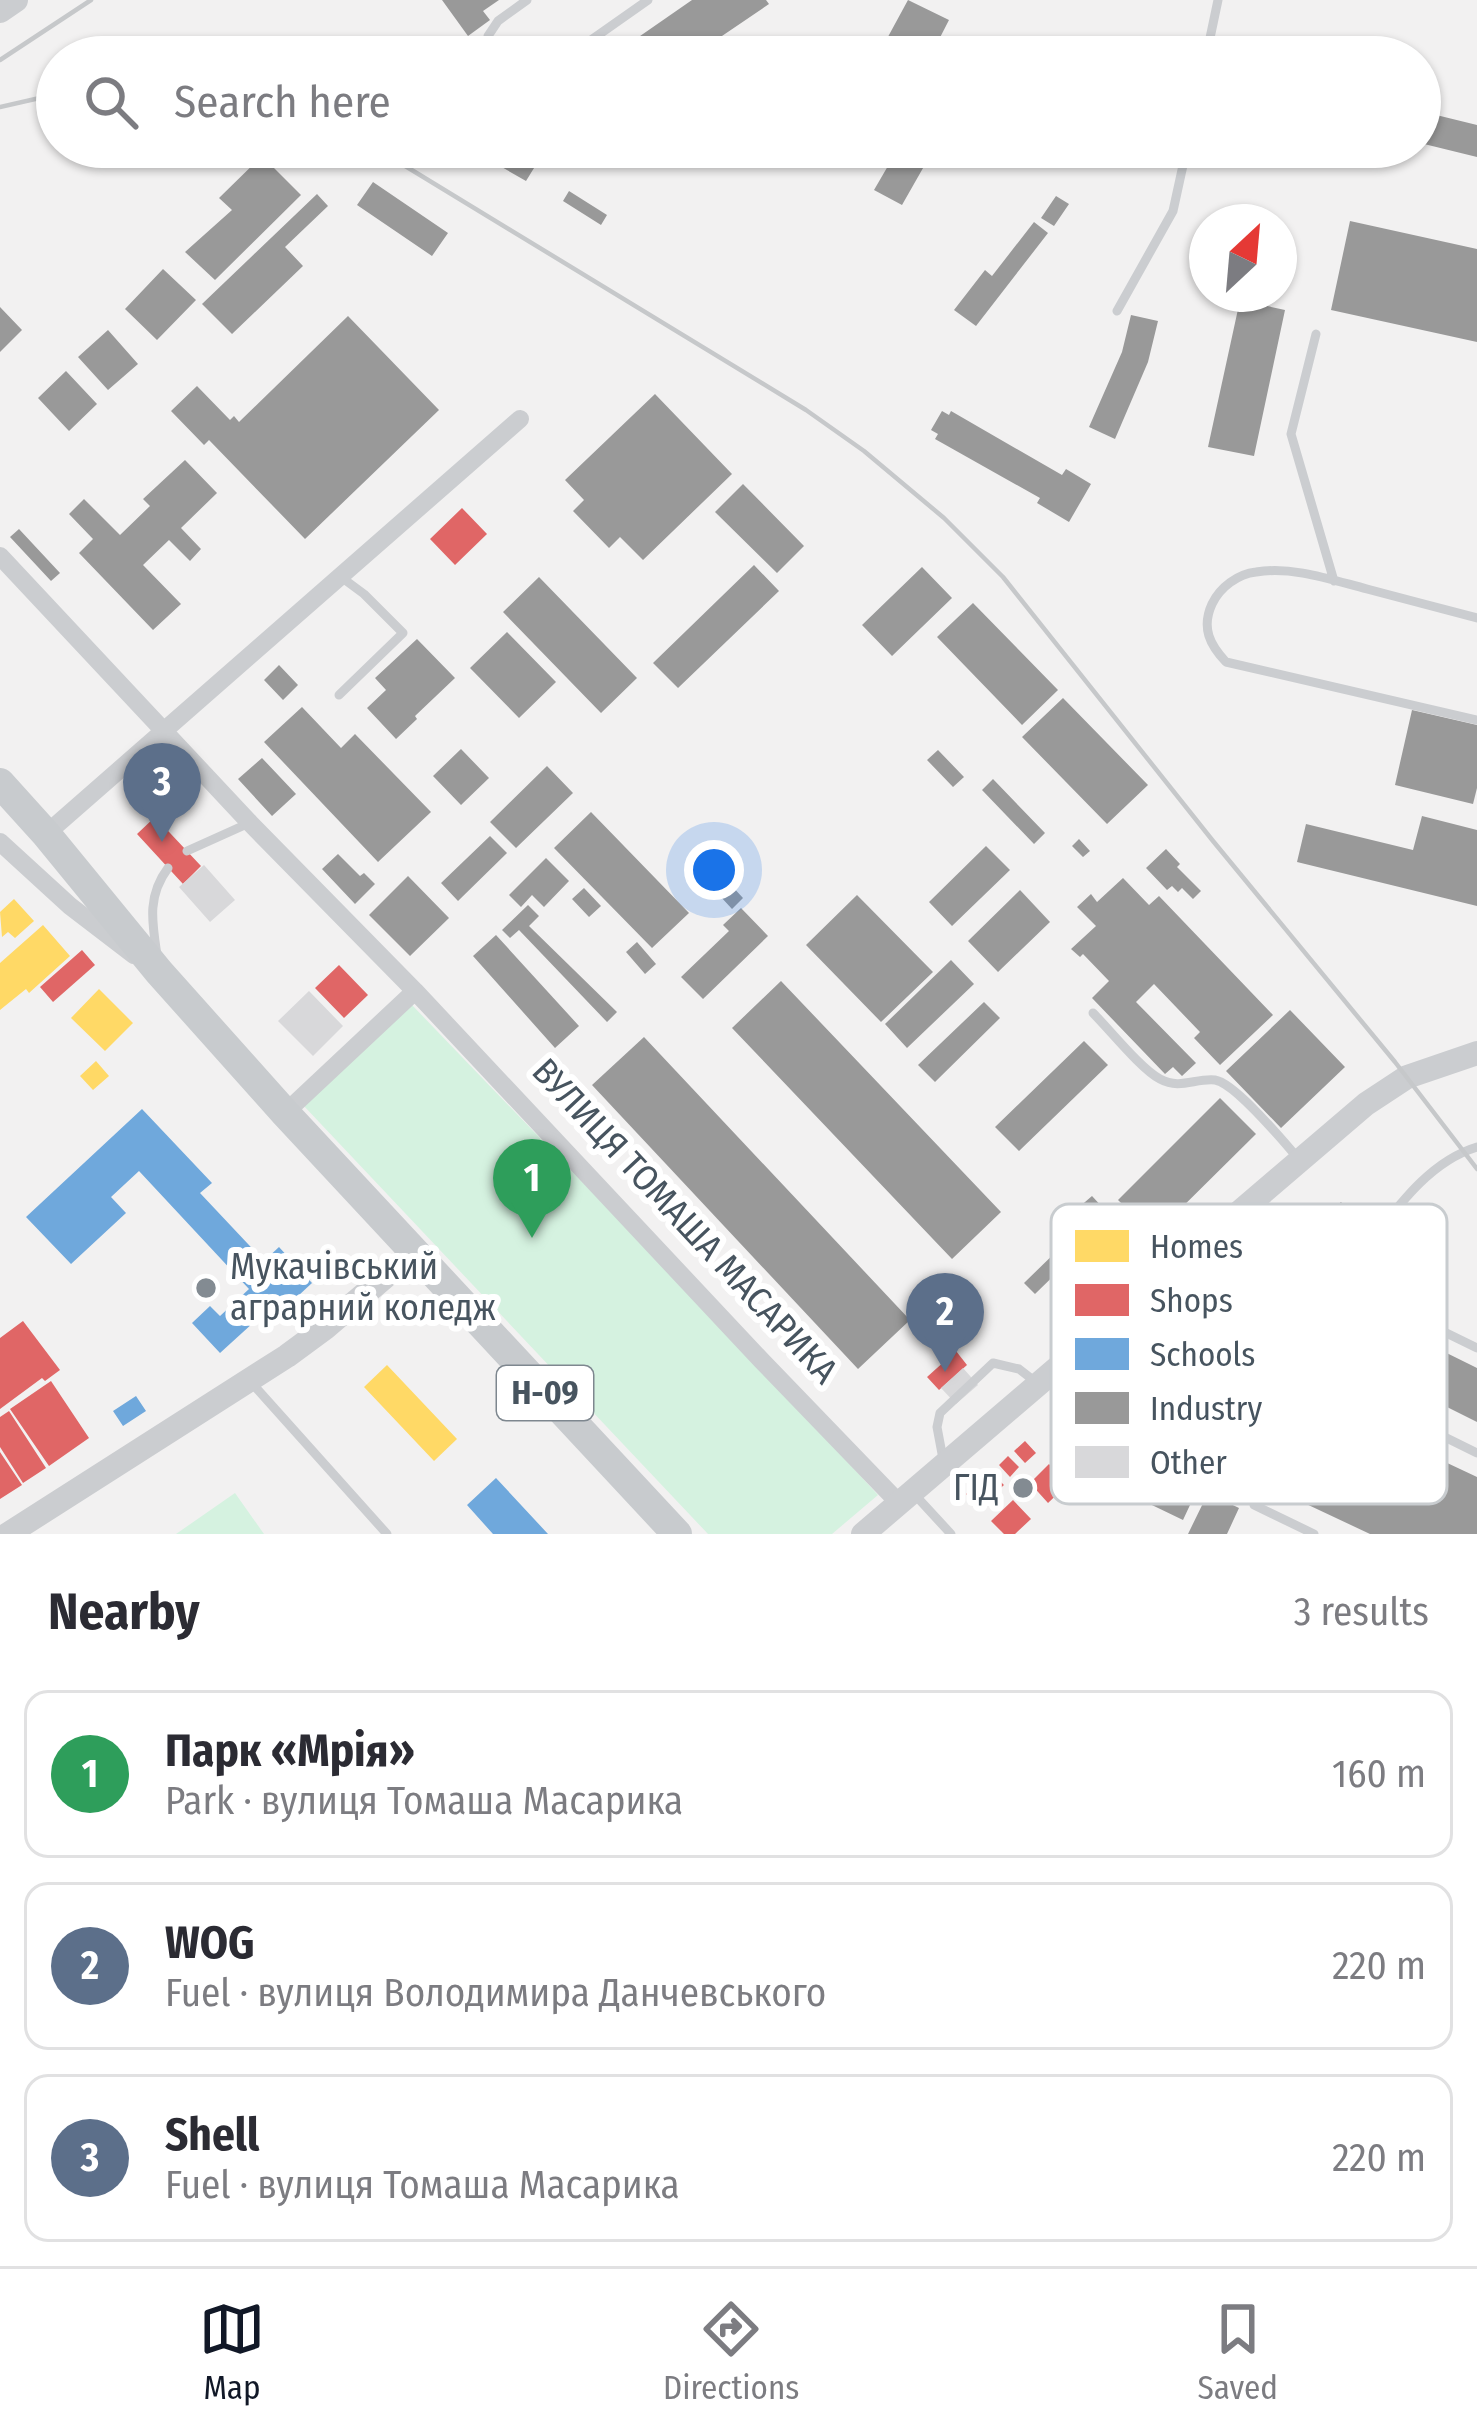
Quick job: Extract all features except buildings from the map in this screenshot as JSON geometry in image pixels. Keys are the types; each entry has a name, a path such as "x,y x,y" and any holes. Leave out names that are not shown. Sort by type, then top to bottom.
{"main road":[{"path":"0,783 160,972 414,1252"},
{"name":"Н-09","path":"414,1252 676,1534"}],"street":[{"path":"0,11 16,0"},
{"path":"46,833 520,419"},
{"name":"ВУЛИЦЯ ТОМАША МАСАРИКА","path":"0,556 746,1344 885,1516"},
{"path":"0,842 70,906 160,972"},
{"path":"285,1113 415,991"},
{"path":"1247,1204 1366,1104 1407,1077 1477,1053"},
{"path":"8,1534 326,1328 414,1252"},
{"path":"885,1516 1051,1370"}],"lane":[{"path":"488,36 498,21 527,0"},
{"path":"597,36 648,0"},
{"path":"1210,36 1218,0"},
{"path":"1117,311 1173,211 1182,168"},
{"path":"1316,334 1292,434 1334,581"},
{"path":"1477,618 1275,570 1250,572 1230,582 1213,602 1207,624 1209,644 1226,662 1477,720"},
{"path":"339,695 403,634 340,577"},
{"path":"187,851 250,823"},
{"path":"160,972 151,911 154,893 168,868"},
{"path":"1093,1013 1156,1078 1176,1085 1216,1080 1228,1086 1299,1160"},
{"path":"1402,1204 1440,1164 1477,1148"},
{"path":"1447,1333 1477,1348"},
{"path":"944,1463 938,1439 940,1413 993,1363 1019,1370 1036,1383"},
{"path":"249,1380 387,1534"},
{"path":"1447,1438 1477,1453"},
{"path":"1254,1504 1314,1534"},
{"path":"885,1516 951,1534"}],"green space":[{"path":"412,1005 878,1495 832,1534 708,1534 303,1105"},
{"path":"235,1493 264,1534 176,1534"}],"railway":[{"path":"36,36 91,0"},
{"path":"0,60 36,36"},
{"path":"0,107 36,99"},
{"path":"408,168 806,410 944,518 1003,577 1477,1169"}],"place":[{"name":"Shell","path":"162,842"},
{"name":"Парк «Мрія»","path":"532,1238"},
{"name":"Мукачівський аграрний коледж","path":"206,1288"},
{"name":"WOG","path":"945,1372"},
{"name":"ГІД","path":"1023,1488"}]}
